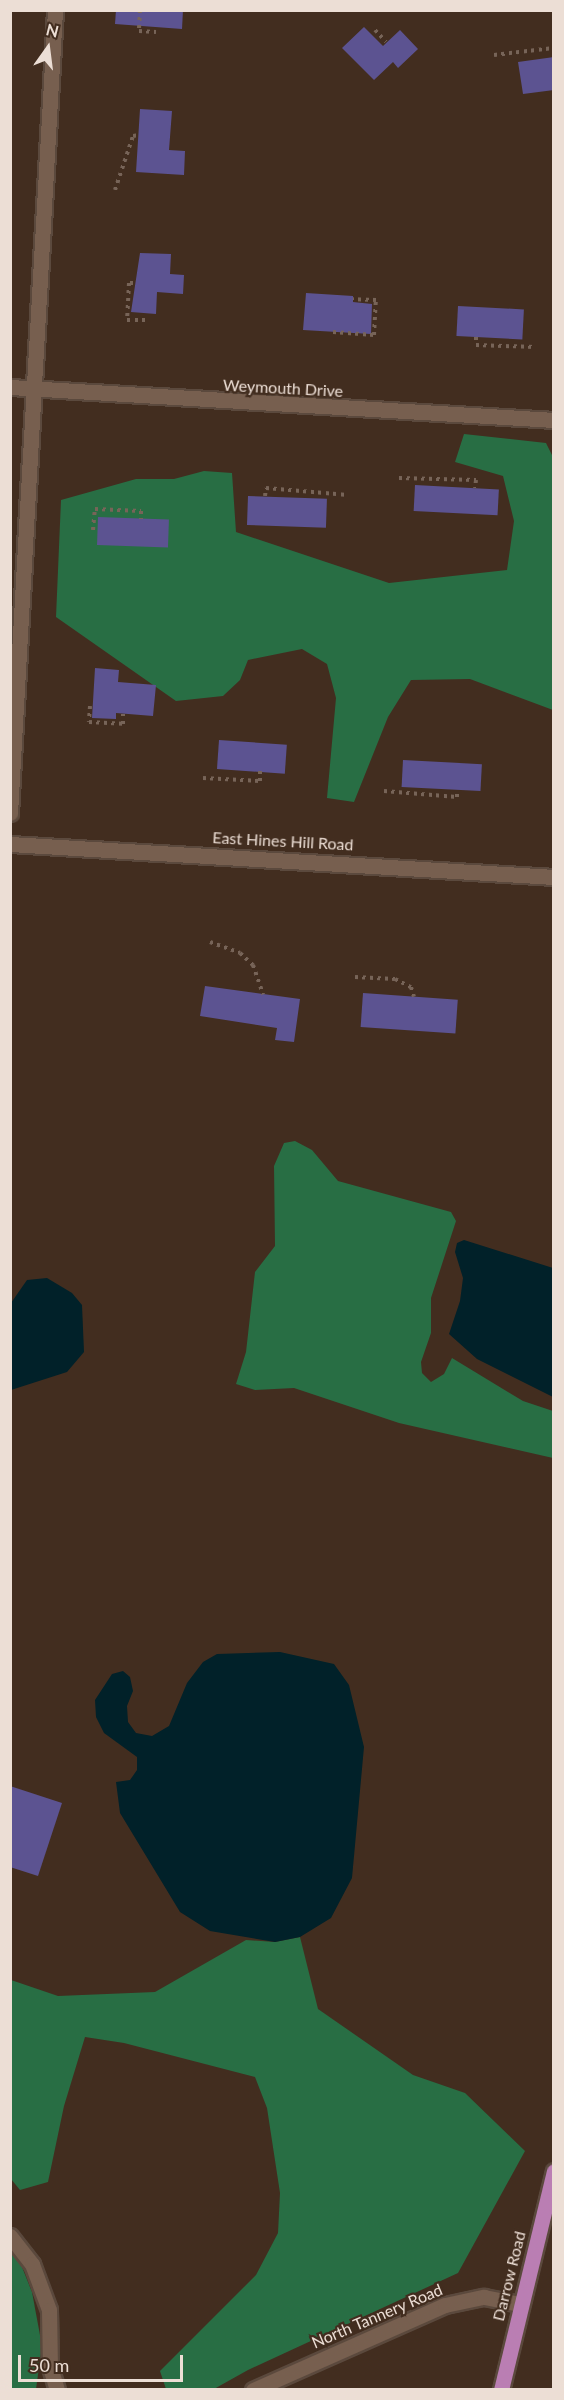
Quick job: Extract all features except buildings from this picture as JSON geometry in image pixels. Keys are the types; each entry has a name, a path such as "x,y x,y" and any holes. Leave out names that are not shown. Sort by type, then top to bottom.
{"main road":[{"name":"Darrow Road","path":"501,2390 554,2171"}],"street":[{"path":"10,813 55,10"},
{"name":"Weymouth Drive","path":"10,387 224,403 554,420"},
{"name":"East Hines Hill Road","path":"10,844 554,877"},
{"path":"10,2236 32,2264 50,2310 50,2367 57,2390"},
{"name":"North Tannery Road","path":"253,2390 445,2305 484,2297 520,2304"}],"path":[{"path":"140,10 139,31 156,32"},
{"path":"375,30 387,42"},
{"path":"494,55 554,48"},
{"path":"115,190 133,136 139,135"},
{"path":"133,283 129,283 127,320 145,320"},
{"path":"333,332 374,335 376,300 353,299"},
{"path":"476,337 476,345 535,347"},
{"path":"399,478 476,480 475,488"},
{"path":"265,496 266,488 348,495"},
{"path":"93,530 95,509 141,511 141,519"},
{"path":"90,706 89,722 123,724 123,714"},
{"path":"203,778 260,781 260,771"},
{"path":"384,791 457,797 457,790"},
{"path":"210,942 240,953 253,965 263,994"},
{"path":"355,977 395,979 411,987 414,997"}],"green space":[{"path":"464,434 546,443 553,457 553,710 470,679 411,680 388,717 354,802 327,798 336,698 327,664 302,649 248,660 240,680 223,696 176,701 56,617 61,500 136,479 174,479 204,471 232,473 236,532 389,583 507,570 514,521 503,476 455,462"},
{"path":"295,1141 312,1150 338,1181 451,1212 456,1221 431,1298 431,1333 421,1362 422,1373 431,1382 444,1374 452,1358 523,1401 553,1411 553,1458 399,1423 294,1388 255,1390 236,1384 246,1352 255,1272 275,1246 274,1166 284,1143"},
{"path":"300,1937 318,2009 413,2075 465,2093 525,2151 458,2273 248,2370 214,2389 166,2389 160,2371 256,2275 278,2233 280,2193 267,2108 255,2077 124,2043 85,2037 64,2106 48,2182 20,2190 11,2179 11,1980 58,1996 155,1992 246,1940 275,1942"},
{"path":"10,2249 18,2257 32,2292 42,2346 36,2389 11,2389"}],"water":[{"path":"464,1240 553,1268 553,1397 477,1359 449,1334 460,1301 463,1278 455,1252 457,1243"},
{"path":"47,1278 72,1293 82,1305 84,1352 67,1372 11,1390 11,1303 27,1280"},
{"path":"280,1652 334,1664 349,1685 364,1747 352,1878 331,1918 300,1937 275,1942 210,1931 180,1912 120,1813 116,1782 130,1780 137,1770 137,1757 104,1733 96,1717 95,1700 112,1674 123,1671 130,1677 133,1691 127,1706 128,1722 136,1733 152,1736 169,1726 187,1683 203,1662 217,1654"}]}
